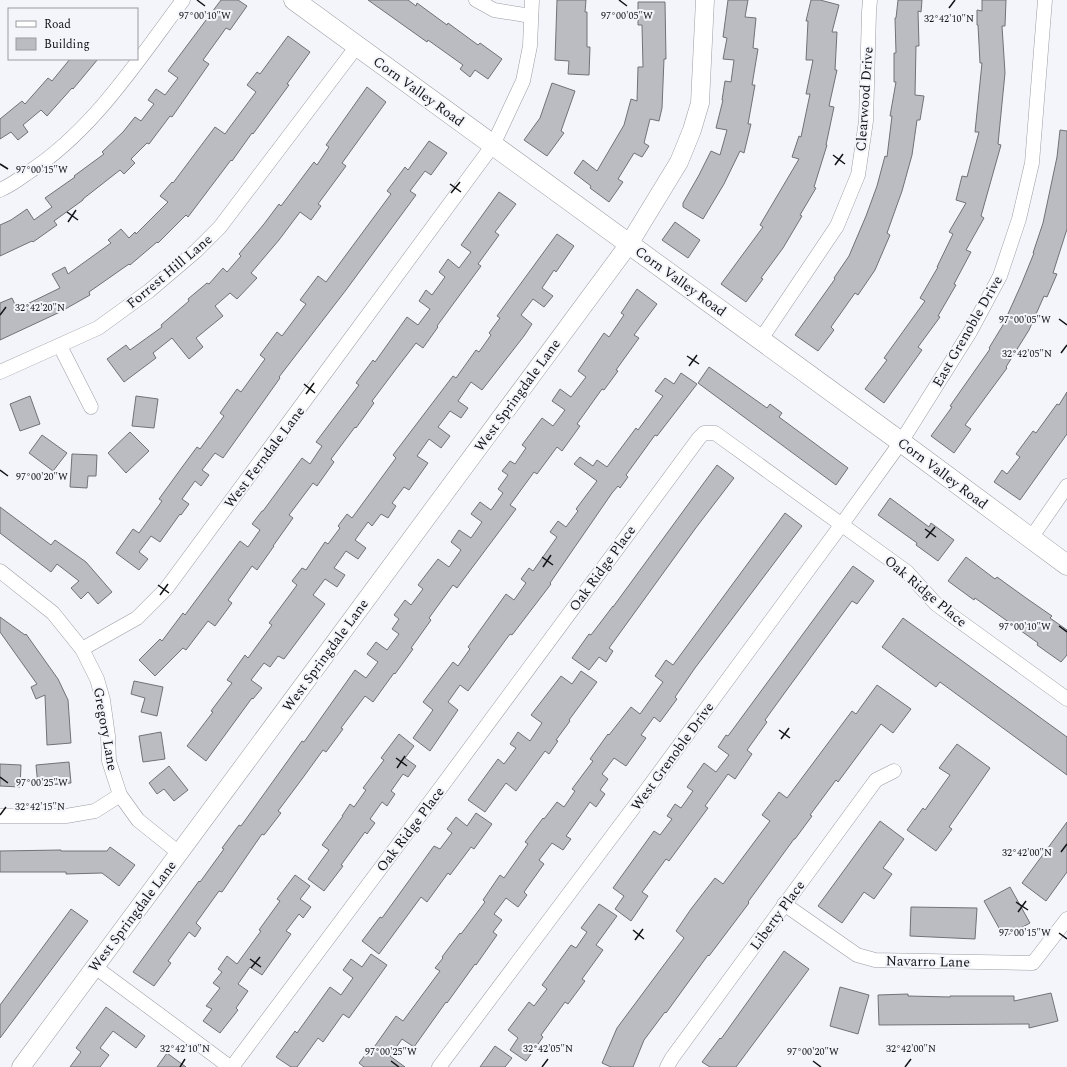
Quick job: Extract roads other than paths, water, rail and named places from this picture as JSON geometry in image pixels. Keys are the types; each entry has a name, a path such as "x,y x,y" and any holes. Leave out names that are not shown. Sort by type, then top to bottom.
{"main road":[{"name":"Corn Valley Road","path":"294,0 761,339 1067,565"}],"street":[{"path":"138,60 183,0"},
{"path":"476,0 494,10 531,16"},
{"name":"West Ferndale Lane","path":"82,649 137,618 166,589 348,344 493,145 522,81 530,46 532,0"},
{"name":"West Springdale Lane","path":"20,1067 629,244 679,162 692,130 700,103 705,0"},
{"name":"Clearwood Drive","path":"761,339 837,226 858,176 866,121 870,0"},
{"name":"East Grenoble Drive","path":"901,442 970,332 1000,276 1019,219 1032,163 1045,0"},
{"name":"Forrest Hill Lane","path":"0,372 98,328 149,291 196,251 220,227 357,46"},
{"path":"0,190 39,166 70,140 110,97 138,60"},
{"path":"60,346 91,407"},
{"name":"Oak Ridge Place","path":"231,1067 432,801 704,433 715,433 842,524 907,572 936,604 1067,699"},
{"name":"West Grenoble Drive","path":"439,1067 634,807 901,442"},
{"path":"1031,538 1067,486"},
{"name":"Gregory Lane","path":"0,571 53,613 82,649 97,679 103,700 108,736 109,761 120,795 138,820 179,853"},
{"name":"Liberty Place","path":"667,1067 784,904 876,780 894,771"},
{"path":"0,816 66,816 95,811 120,795"},
{"name":"Navarro Lane","path":"784,904 857,955 875,960 1033,963 1067,919"},
{"path":"95,967 231,1067"}]}
